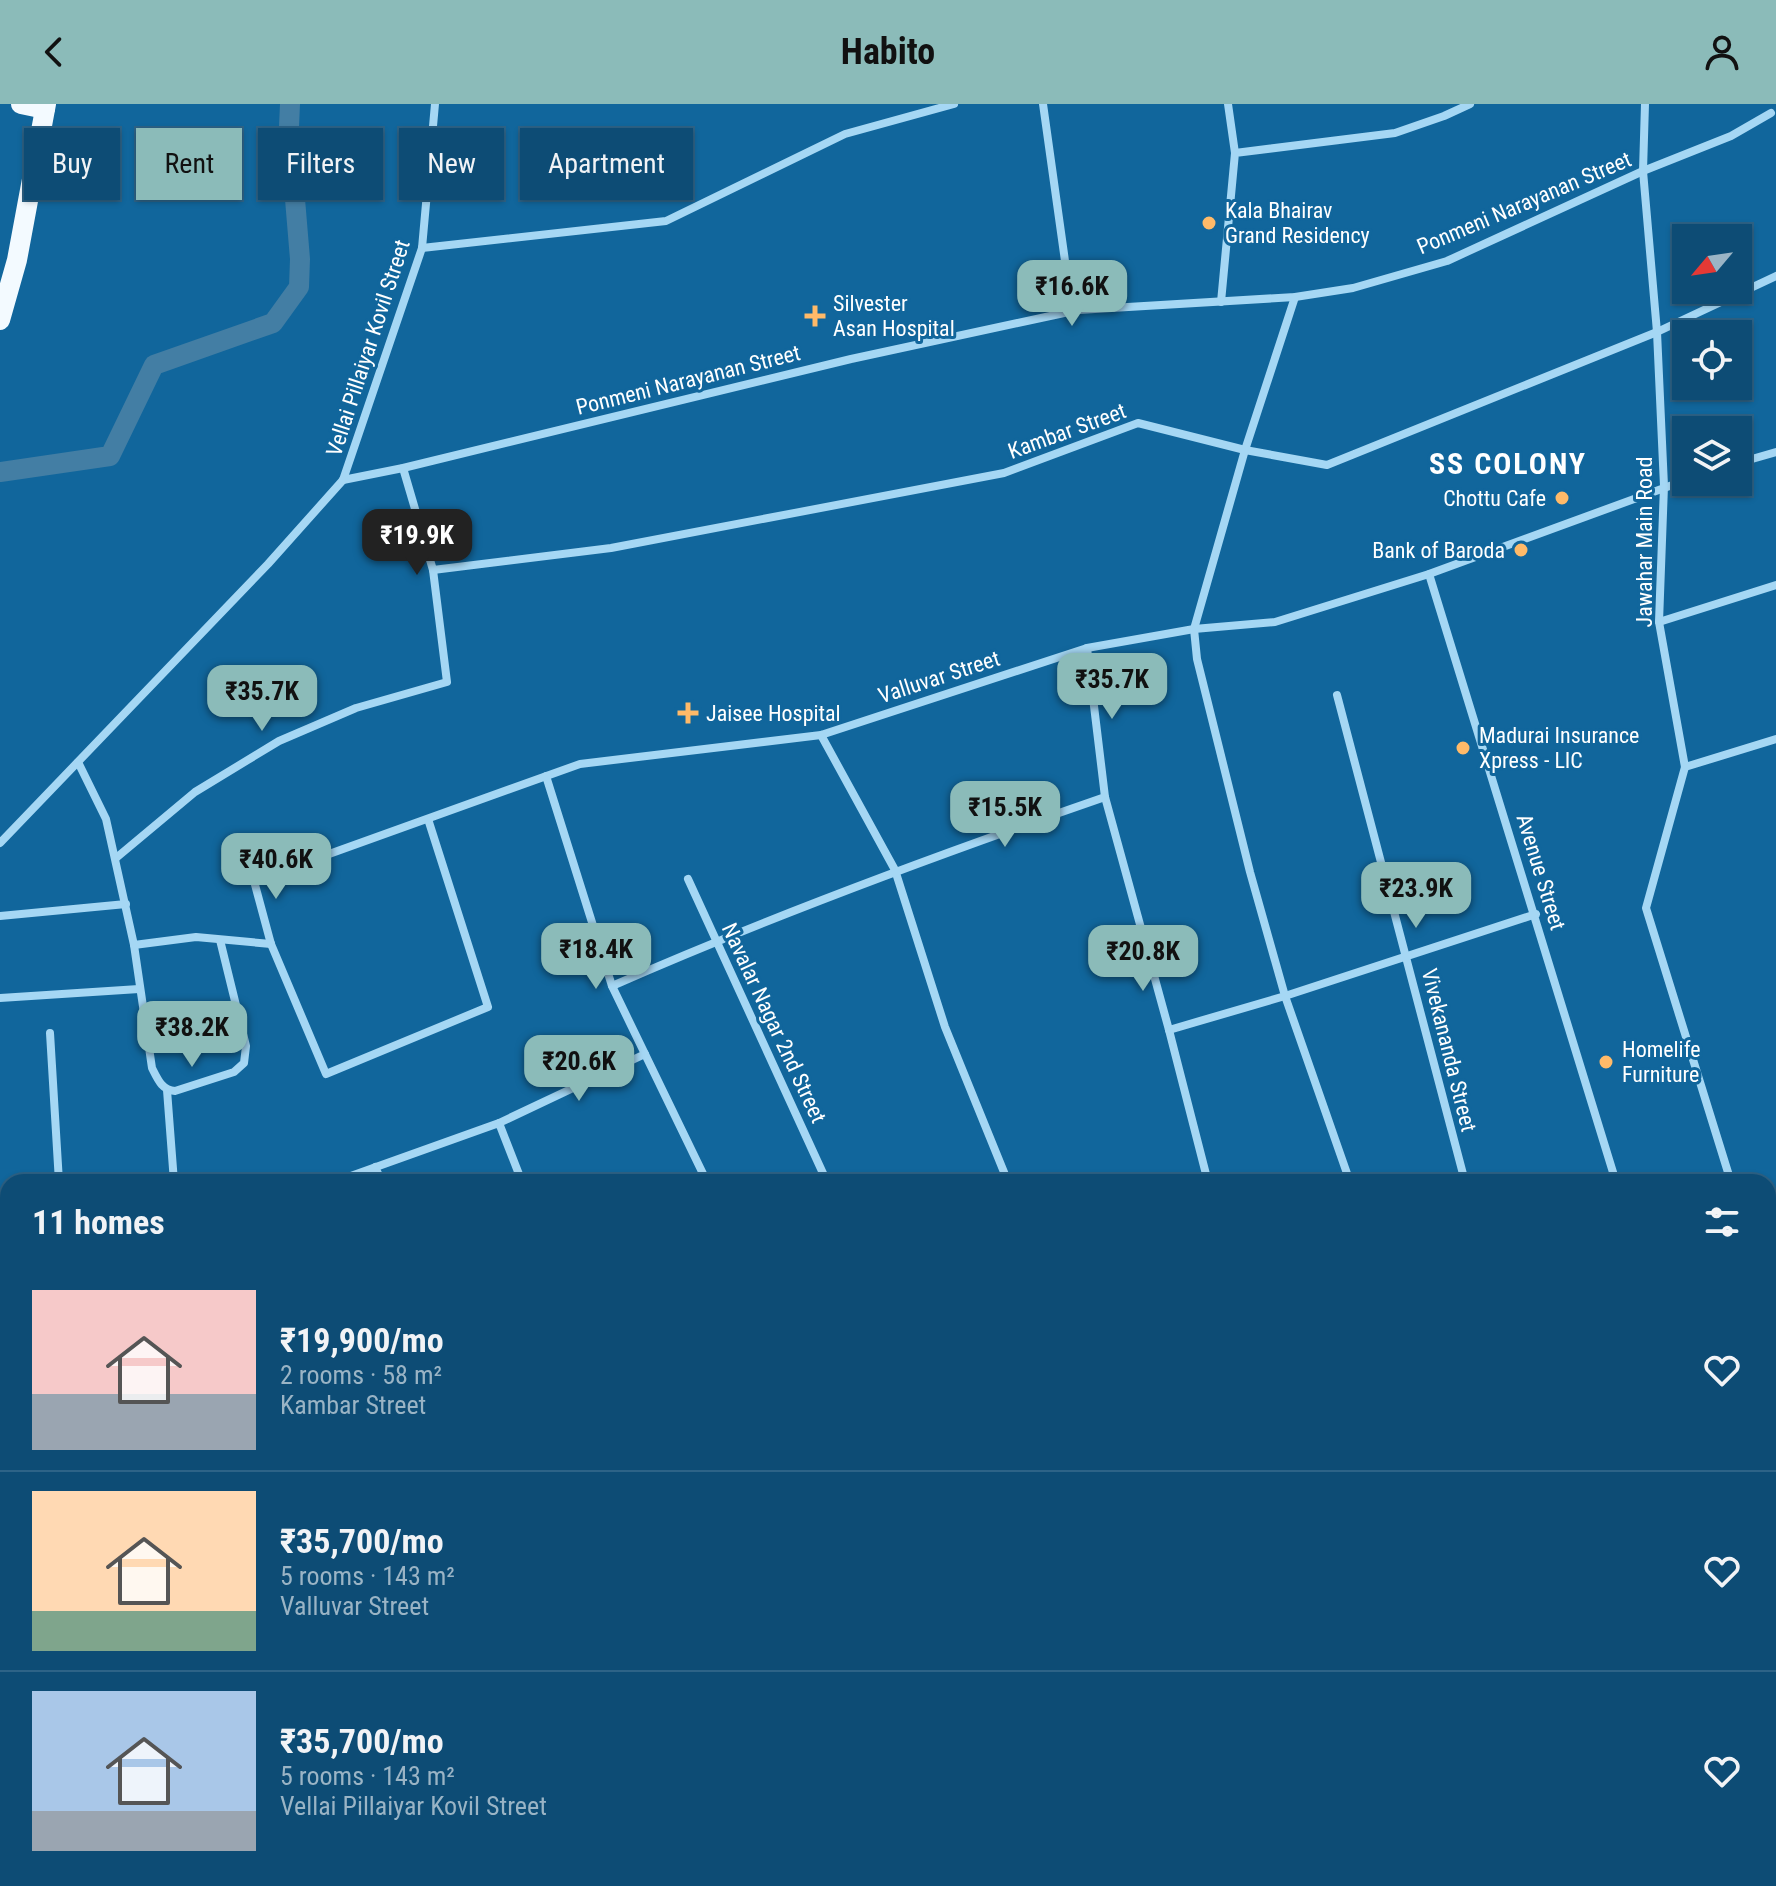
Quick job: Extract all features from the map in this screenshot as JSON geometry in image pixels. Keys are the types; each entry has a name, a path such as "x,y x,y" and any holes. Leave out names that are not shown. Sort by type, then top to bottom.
{"main road":[{"path":"0,320 17,260 45,106 21,104"}],"street":[{"path":"422,248 666,221 845,134 954,104"},
{"path":"1043,104 1066,268 1078,310"},
{"path":"1221,302 1235,153 1228,104"},
{"path":"1235,153 1395,133 1470,104"},
{"name":"Jawahar Main Road","path":"1645,104 1643,171 1657,332 1664,486 1659,622 1685,767 1646,908 1729,1174"},
{"name":"Vellai Pillaiyar Kovil Street","path":"0,843 268,564 343,480 422,248 435,108"},
{"name":"Ponmeni Narayanan Street","path":"343,480 851,359 1078,310 1295,297 1353,288 1447,261 1643,171 1731,136 1771,113"},
{"name":"Kambar Street","path":"433,570 611,548 1004,473 1138,423 1245,450 1327,465 1657,332 1776,276"},
{"path":"1295,297 1245,450 1194,629 1197,659 1238,827 1285,996 1347,1174"},
{"path":"1752,459 1776,452"},
{"path":"116,858 195,792 279,741 356,708 447,682 433,570 403,468"},
{"name":"Valluvar Street","path":"271,944 254,881 580,764 821,735 1087,648 1194,629 1275,622 1429,574 1672,484"},
{"name":"Avenue Street","path":"1429,574 1614,1174"},
{"path":"1659,622 1776,585"},
{"path":"1087,648 1105,797 1206,1174"},
{"name":"Vivekananda Street","path":"1337,695 1463,1174"},
{"path":"821,735 895,870 945,1027 1005,1174"},
{"path":"1685,767 1776,739"},
{"path":"78,762 106,819 134,945 152,1068 160,1084 167,1090 175,1091 234,1072 244,1063 246,1046 220,940"},
{"path":"546,776 612,986 703,1174"},
{"path":"612,986 716,940 895,870 1105,797"},
{"path":"134,945 196,937 271,944 326,1074 488,1007 428,819"},
{"name":"Navalar Nagar 2nd Street","path":"688,879 823,1174"},
{"path":"0,916 126,904"},
{"path":"1169,1030 1285,996 1536,914"},
{"path":"0,998 139,989"},
{"path":"50,1033 59,1174"},
{"path":"356,1174 499,1123 645,1054"},
{"path":"167,1090 173,1174"},
{"path":"499,1123 519,1174"},
{"path":"375,1167 378,1174"}],"waterway":[{"path":"0,472 110,456 154,365 273,323 299,287 290,104"}],"place":[{"name":"Kala Bhairav Grand Residency","path":"1209,223"},
{"name":"Silvester Asan Hospital","path":"815,316"},
{"name":"Chottu Cafe","path":"1562,498"},
{"name":"Bank of Baroda","path":"1521,550"},
{"name":"Jaisee Hospital","path":"688,713"},
{"name":"Madurai Insurance Xpress - LIC","path":"1463,748"},
{"name":"Homelife Furniture","path":"1606,1062"}],"district":[{"name":"SS COLONY","path":"1508,463"}]}
